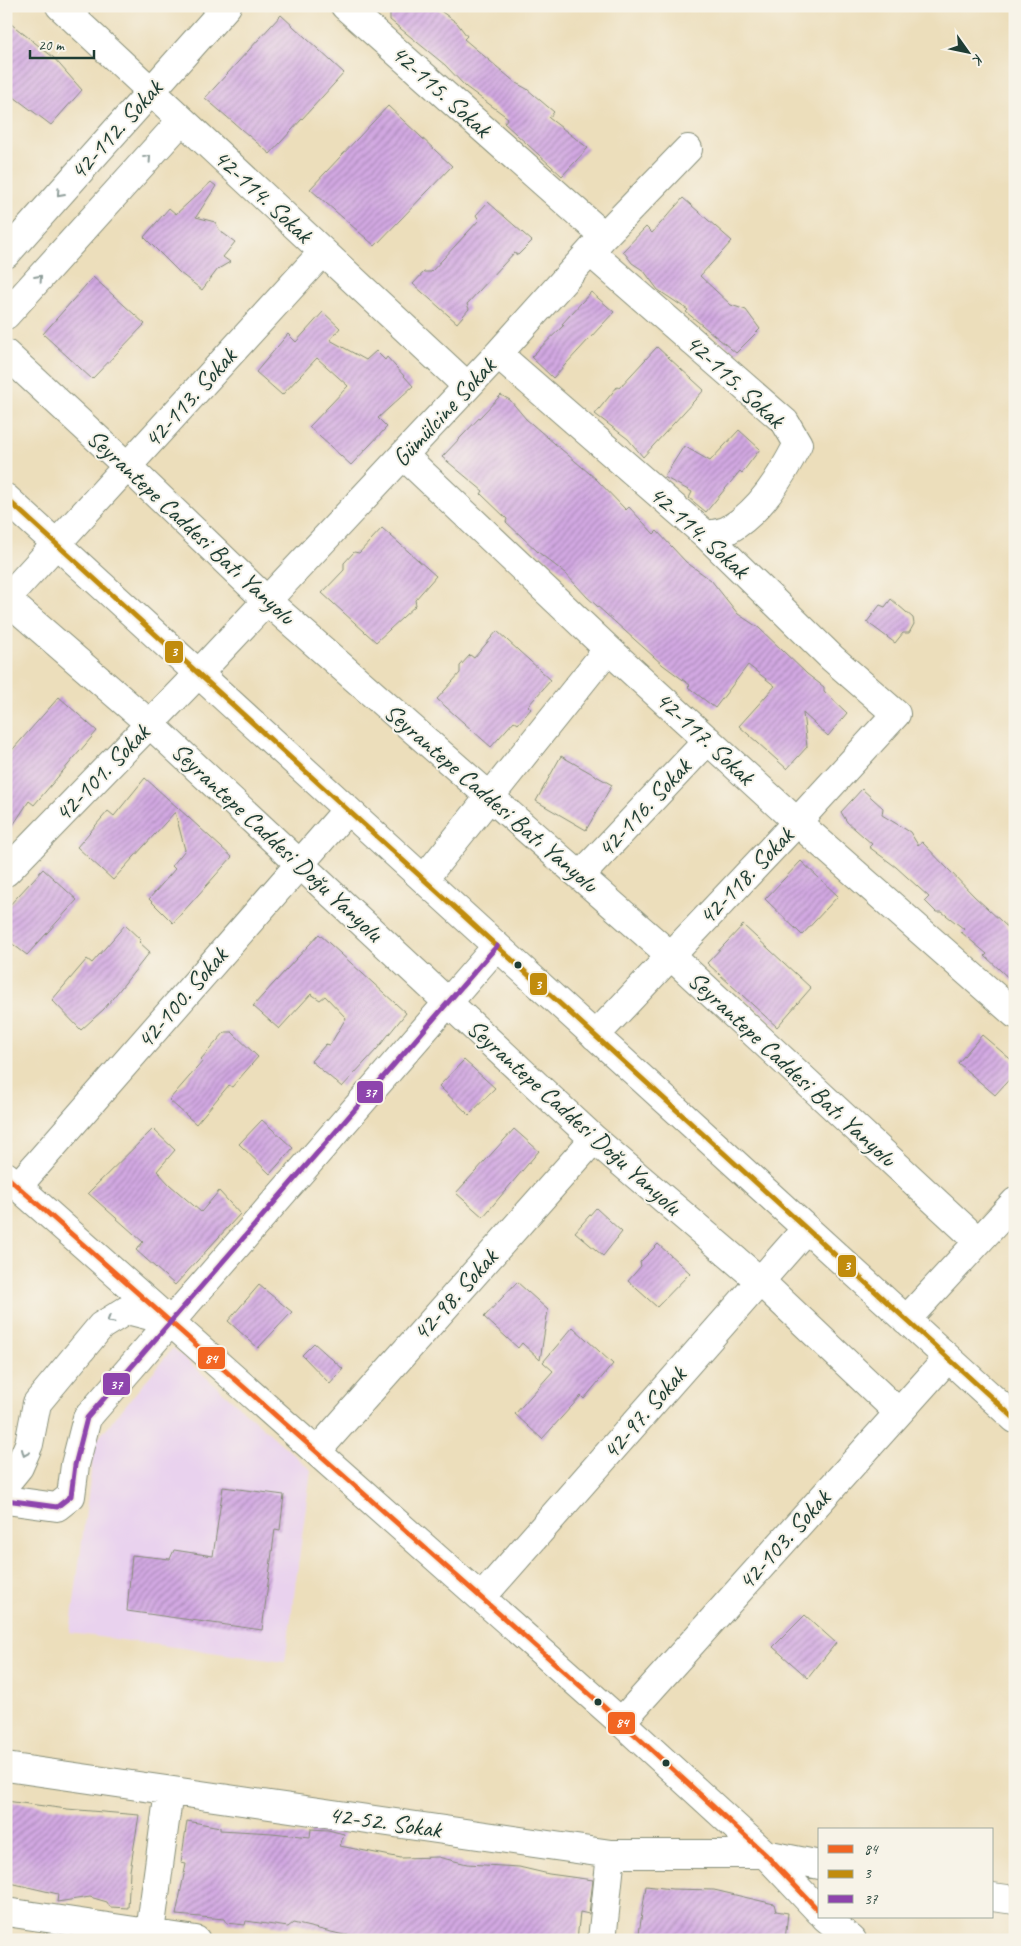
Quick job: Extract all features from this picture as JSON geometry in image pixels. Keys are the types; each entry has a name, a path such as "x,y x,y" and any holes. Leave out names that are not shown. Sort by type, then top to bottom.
{"street":[{"name":"42-114. Sokak","path":"60,6 467,386"},
{"name":"42-112. Sokak","path":"6,254 227,6"},
{"name":"42-115. Sokak","path":"345,6 785,422 798,444 772,490 751,512 727,531 706,536"},
{"name":"42-112. Sokak","path":"6,314 182,120"},
{"name":"Gümülcine Sokak","path":"198,674 498,354 597,244 688,149"},
{"name":"42-113. Sokak","path":"6,599 323,252"},
{"name":"Seyrantepe Caddesi Batı Yanyolu","path":"6,354 267,600 670,955 978,1241"},
{"name":"42-114. Sokak","path":"498,354 706,536 832,658 896,714"},
{"name":"42-117. Sokak","path":"404,454 608,648 797,822 1015,1014"},
{"path":"6,498 1015,1419"},
{"name":"Seyrantepe Caddesi Doğu Yanyolu","path":"6,599 150,724 594,1140 760,1282 898,1412"},
{"path":"424,879 608,648"},
{"name":"42-101. Sokak","path":"6,872 198,674"},
{"name":"42-118. Sokak","path":"595,1036 896,714"},
{"name":"42-116. Sokak","path":"580,876 708,740"},
{"name":"42-100. Sokak","path":"12,1181 347,810"},
{"path":"6,1500 57,1507 71,1496 87,1418 497,946"},
{"name":"42-98. Sokak","path":"317,1450 594,1140"},
{"path":"12,1181 621,1722 765,1854 818,1910"},
{"path":"906,1320 1015,1202"},
{"name":"42-97. Sokak","path":"482,1597 806,1229"},
{"path":"6,1484 19,1467 29,1444 37,1403 101,1326 127,1310 172,1322"},
{"name":"42-103. Sokak","path":"621,1722 948,1358"},
{"name":"42-52. Sokak","path":"6,1767 611,1854 765,1854 818,1865"},
{"path":"150,1937 169,1791"},
{"path":"602,1940 611,1854"},
{"path":"994,1897 1015,1900"},
{"path":"6,1912 150,1937 196,1940"},
{"path":"819,1940 824,1918"},
{"path":"825,1918 852,1940"}],"shaded area":[{"path":"173,1348 311,1470 285,1662 70,1633 95,1442"}],"building":[{"path":"390,6 434,6 457,23 467,36 464,39 554,112 549,118 588,148 562,176 504,123 508,118 466,87 445,65 390,20"},
{"path":"281,15 344,73 270,154 205,98"},
{"path":"6,20 53,57 82,90 51,125 6,91"},
{"path":"388,106 452,166 375,246 310,189"},
{"path":"211,182 216,186 196,217 215,222 220,231 235,242 223,257 230,262 218,269 202,290 180,273 144,237 169,208 176,214"},
{"path":"683,198 732,241 700,276 731,305 746,310 760,329 736,353 686,312 688,310 658,290 644,271 632,263 623,251 646,227 652,233"},
{"path":"488,202 532,241 518,255 514,253 467,304 469,309 457,323 413,284 424,272 431,272 479,220 476,215"},
{"path":"93,277 145,324 92,379 43,334"},
{"path":"591,292 614,312 553,378 531,357 564,325 562,324"},
{"path":"323,312 340,328 330,340 366,360 376,351 385,360 387,357 413,386 378,418 387,427 351,465 309,427 348,386 317,358 282,395 256,372 288,334 296,342"},
{"path":"657,347 704,390 643,457 628,439 595,414 617,387 619,388"},
{"path":"501,395 510,400 526,419 596,479 626,510 629,507 654,534 657,531 686,562 711,580 738,614 759,628 807,674 824,687 824,691 847,713 828,736 803,713 807,747 787,769 739,726 775,686 748,665 715,708 688,687 690,685 663,665 587,597 565,573 538,552 506,522 507,519 481,494 483,491 442,457"},
{"path":"739,430 760,449 742,473 740,471 706,512 689,498 692,492 664,477 684,446 710,461"},
{"path":"382,528 436,576 415,600 416,605 376,642 322,593 344,570 344,563 354,552 359,553"},
{"path":"891,599 913,618 914,624 909,633 903,633 895,643 867,622 880,605 885,607"},
{"path":"497,631 551,680 528,706 531,709 518,724 514,721 491,747 437,699 460,673 460,666 470,655 474,658"},
{"path":"59,697 97,731 34,805 29,801 6,836 6,757"},
{"path":"561,756 612,785 586,830 536,801"},
{"path":"145,778 232,857 173,923 149,899 175,869 172,866 185,850 175,812 113,880 77,847 108,811 114,816"},
{"path":"862,789 883,808 882,815 910,832 918,845 922,842 974,896 1015,934 1015,984 985,956 987,954 961,932 964,929 942,912 936,912 925,901 929,897 896,867 869,847 872,844 847,822 841,812"},
{"path":"801,861 838,896 802,935 765,899"},
{"path":"43,869 77,900 27,955 6,939 6,909"},
{"path":"125,925 141,940 139,942 150,952 104,1009 81,1030 52,1000 87,959 92,963"},
{"path":"743,925 811,988 777,1027 707,963"},
{"path":"319,934 406,1013 377,1049 342,1087 311,1061 326,1044 330,1045 346,1018 325,996 320,1000 311,994 279,1029 253,1006"},
{"path":"225,1032 232,1032 258,1057 232,1087 229,1085 196,1124 169,1100"},
{"path":"982,1035 1015,1063 1015,1073 995,1095 958,1063"},
{"path":"464,1060 495,1088 469,1115 439,1086"},
{"path":"262,1120 293,1148 270,1174 239,1144"},
{"path":"153,1129 175,1150 157,1171 170,1185 201,1212 219,1191 240,1214 175,1285 136,1250 143,1242 88,1193"},
{"path":"514,1129 539,1151 483,1217 456,1193"},
{"path":"596,1208 622,1232 603,1256 575,1232"},
{"path":"658,1244 690,1273 657,1307 628,1281 641,1266 640,1262"},
{"path":"517,1282 548,1310 540,1360 522,1343 518,1348 484,1317"},
{"path":"259,1285 292,1312 258,1348 228,1321"},
{"path":"573,1327 613,1364 584,1399 581,1396 542,1439 515,1414 553,1371 543,1362"},
{"path":"314,1343 343,1369 330,1384 302,1355"},
{"path":"223,1487 284,1495 280,1530 275,1529 262,1630 127,1611 132,1555 170,1559 174,1550 213,1556"},
{"path":"805,1615 836,1643 808,1678 773,1647"},
{"path":"6,1801 67,1809 139,1815 130,1871 128,1908 110,1907 107,1902 90,1897 57,1902 58,1894 6,1882"},
{"path":"187,1821 220,1827 220,1830 310,1837 311,1829 328,1830 344,1834 340,1846 401,1858 438,1857 467,1864 519,1867 549,1874 593,1880 589,1914 580,1912 577,1940 384,1940 377,1936 344,1935 293,1923 288,1927 246,1921 245,1925 227,1923 225,1919 176,1915 186,1864 181,1863"},
{"path":"646,1886 714,1890 774,1904 776,1911 788,1913 785,1940 729,1936 729,1940 638,1940"}],"transit line":[{"name":"3","path":"6,498 1015,1419"},
{"name":"37","path":"6,1500 57,1507 71,1496 75,1465 87,1418 497,946"},
{"name":"84","path":"6,1176 621,1722 765,1854 818,1910"}]}
